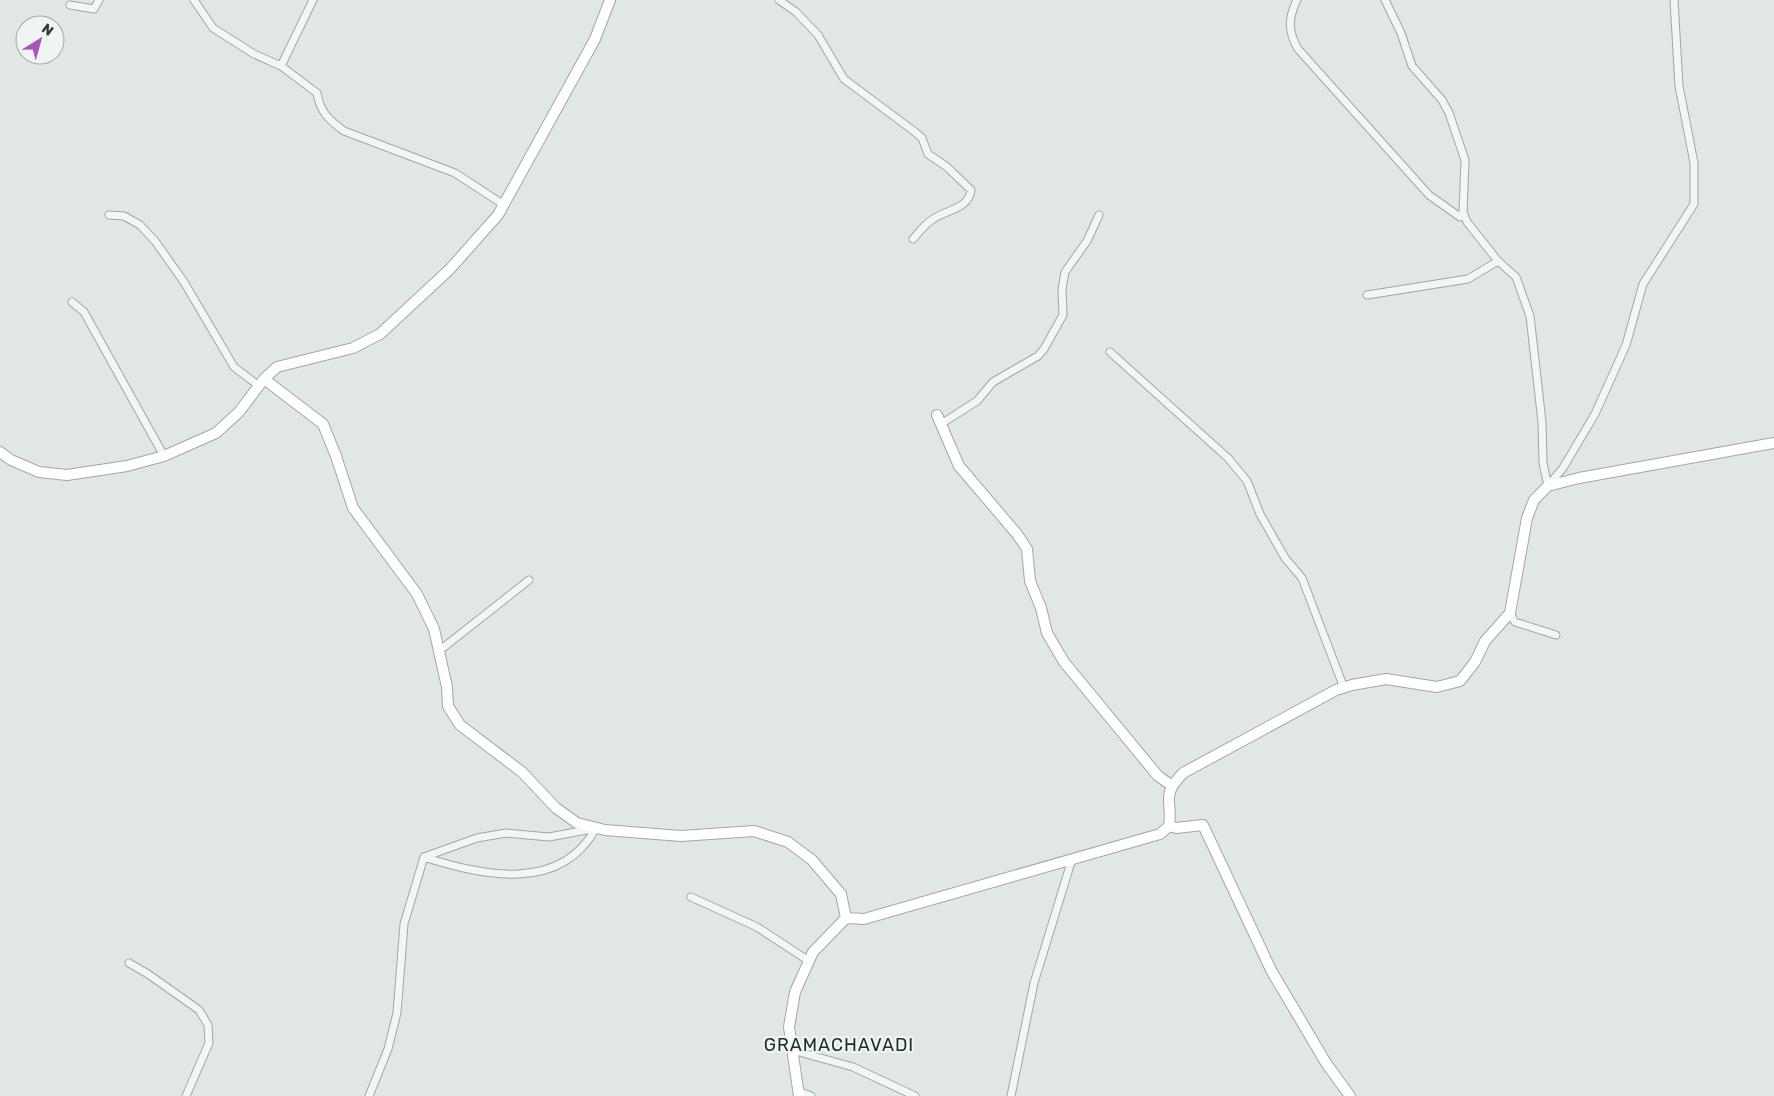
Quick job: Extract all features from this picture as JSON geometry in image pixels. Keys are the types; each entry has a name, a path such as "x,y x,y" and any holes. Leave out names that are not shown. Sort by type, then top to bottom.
{"street":[{"path":"70,5 94,9 99,0"},
{"path":"194,0 213,28 254,54 281,66 317,93 320,108 330,120 344,131 455,173 504,205"},
{"path":"281,66 313,0"},
{"path":"0,452 11,460 39,472 68,474 127,466 164,456 216,433 239,412 262,382 277,367 352,348 380,334 450,269 498,216 595,39 610,0"},
{"path":"779,0 796,12 818,35 844,79 922,138 928,154 971,190 968,200 960,208 931,220 913,239"},
{"path":"1297,0 1291,12 1289,27 1291,38 1298,50 1429,195 1460,217 1463,212"},
{"path":"1385,0 1401,33 1412,66 1442,100 1449,112 1465,160 1463,212 1467,222 1498,261 1516,277 1530,316 1542,422 1543,463 1548,486"},
{"path":"811,1096 799,1094 788,1027 795,992 812,952 846,918 864,919 1160,834 1169,826 1171,814 1168,799 1171,785 1183,773 1344,688 1386,679 1437,687 1460,680 1475,662 1485,641 1510,613 1527,518 1534,500 1564,468 1594,414 1626,345 1643,284 1694,204 1694,164 1679,86 1674,0"},
{"path":"109,215 124,216 140,225 155,241 184,282 234,367 262,382 323,424 353,508 417,594 434,629 447,687 448,706 460,726 522,772 556,808 576,823 596,828 681,836 754,831 788,842 812,860 840,894 846,918"},
{"path":"1099,215 1087,242 1065,272 1062,289 1062,315 1044,349 1038,356 993,382 976,401 939,419 959,466 1027,548 1030,581 1041,608 1047,633 1064,662 1158,776 1171,785"},
{"path":"1367,295 1468,279 1498,261"},
{"path":"72,302 84,312 164,456"},
{"path":"1110,352 1228,458 1247,481 1260,514 1281,551 1302,578 1344,688"},
{"path":"1548,486 1579,478 1774,443"},
{"path":"439,651 529,580"},
{"path":"1510,613 1515,622 1556,635"},
{"path":"1169,826 1176,828 1203,826 1270,970 1326,1063 1350,1096"},
{"path":"424,857 478,838 506,833 549,837 596,828"},
{"path":"424,857 454,867 494,874 525,876 571,858 589,842 596,828"},
{"path":"369,1096 388,1050 397,1013 404,924 424,857"},
{"path":"1011,1096 1034,983 1072,859"},
{"path":"692,897 757,927 809,961"},
{"path":"129,963 199,1010 208,1025 209,1043 186,1096"},
{"path":"792,1050 853,1067 916,1096"}],"district":[{"name":"GRAMACHAVADI","path":"839,1045"}]}
